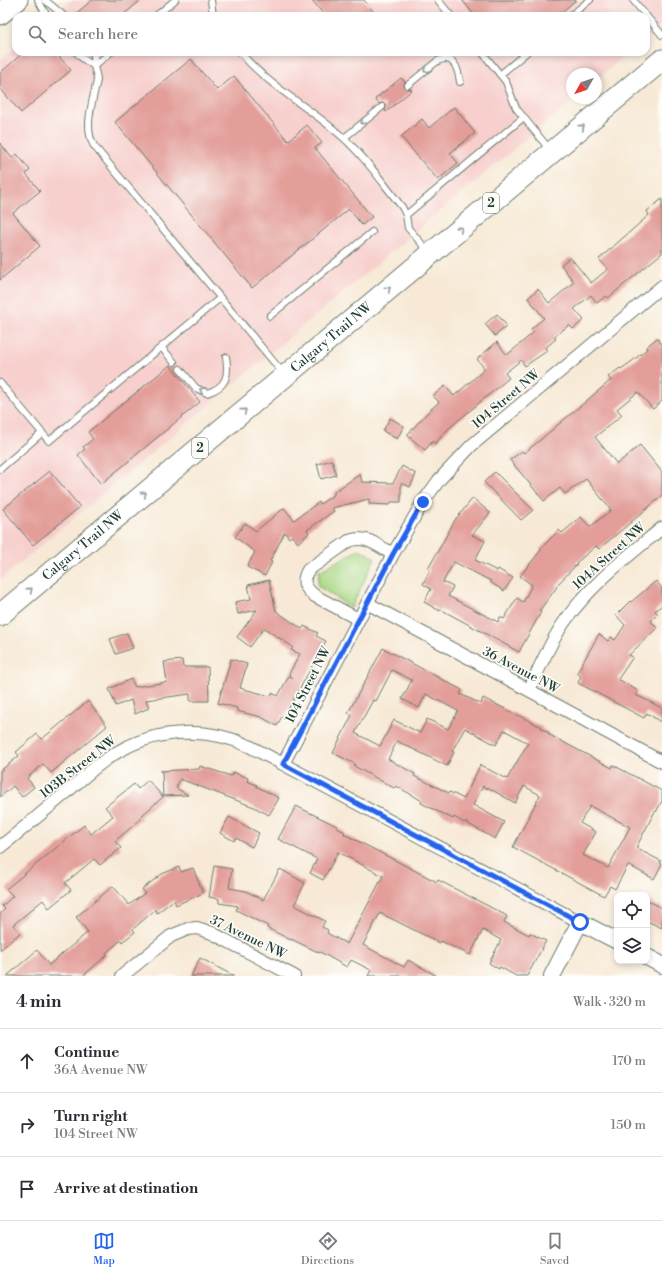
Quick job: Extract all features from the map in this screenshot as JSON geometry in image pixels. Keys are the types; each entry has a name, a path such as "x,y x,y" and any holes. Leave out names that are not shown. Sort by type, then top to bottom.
{"highway":[{"path":"0,14 17,0"},
{"name":"Calgary Trail NW","path":"0,615 662,60"}],"street":[{"name":"104 Street NW","path":"283,764 393,554 423,502 439,480 459,458 484,435 662,286"},
{"name":"104A Street NW","path":"529,690 557,634 572,612 590,590 605,575 662,528"},
{"path":"358,619 315,596 309,591 304,583 304,576 308,570 348,541 355,538 366,539 393,554"},
{"name":"36 Avenue NW","path":"367,603 662,762"},
{"name":"103B Street NW","path":"0,847 112,755 134,743 146,739 184,733 211,734 238,741 580,922"},
{"path":"552,976 580,922 614,939"},
{"name":"37 Avenue NW","path":"122,976 163,942 179,932 197,928 212,933 294,976"},
{"path":"650,959 662,965"}],"lane":[{"path":"38,0 45,12"},
{"path":"45,0 59,12"},
{"path":"161,12 175,0"},
{"path":"211,0 212,12"},
{"path":"438,0 448,12"},
{"path":"575,12 590,0"},
{"path":"633,0 643,12"},
{"path":"650,21 662,35"},
{"path":"80,56 94,66"},
{"path":"94,56 94,66 97,74 97,80 88,128 90,140 285,376"},
{"path":"94,66 106,56"},
{"path":"243,56 250,65 265,78 329,125 361,156 402,207 406,215 408,228 430,254"},
{"path":"485,56 506,82 516,108 552,152"},
{"path":"501,74 522,56"},
{"path":"408,85 440,59 446,58 451,60 457,67 460,82"},
{"path":"344,138 382,107"},
{"path":"406,215 524,117"},
{"path":"270,316 372,232"},
{"path":"0,383 48,441 220,298"},
{"path":"161,347 174,362"},
{"path":"180,369 196,388 207,393 212,392 223,384 227,377 228,370 226,356"},
{"path":"0,469 42,433"}],"shaded area":[{"path":"71,0 662,0 662,24 650,34 650,12 57,12"},
{"path":"12,50 12,56 624,56 602,75 602,68 566,68 566,104 568,104 0,580 0,60"}],"green space":[{"path":"360,549 375,558 351,608 318,586 319,571"}],"building":[{"path":"92,0 141,0 127,12 78,12"},
{"path":"312,0 364,0 374,12 322,12"},
{"path":"462,0 576,0 562,12 472,12"},
{"path":"19,56 59,56 71,70 21,113 0,88 0,73"},
{"path":"191,59 217,90 234,76 288,141 307,125 322,143 315,148 372,217 362,225 349,209 252,288 115,122"},
{"path":"401,78 405,82 405,88 412,90 386,112 385,104 379,104 375,99"},
{"path":"454,107 475,133 450,153 458,163 438,180 401,137 422,119 429,128"},
{"path":"0,143 12,158 17,154 30,170 26,174 40,191 13,213 40,246 0,280"},
{"path":"662,199 662,253 608,298 606,296 597,303 591,295 574,309 584,320 573,329 569,325 554,337 556,339 545,348 547,351 525,366 521,360 505,373 509,378 448,429 435,444 433,441 425,450 407,435 439,402 433,396 445,386 454,396 485,369 477,359 497,342 507,355 534,332 531,329 544,318 528,298 538,289 549,303 574,282 561,265 570,257 591,283 608,269 599,259 649,215 647,211"},
{"path":"497,314 507,326 495,336 485,324"},
{"path":"657,338 662,345 662,401 653,409 638,392 617,409 622,415 595,437 617,464 640,445 662,472 662,496 599,549 596,546 576,563 577,564 556,586 557,587 539,611 541,612 519,652 440,609 440,611 424,602 431,589 423,584 430,570 428,569 455,520 473,498 490,513 472,535 485,541 475,560 497,571 498,569 513,578 504,591 490,582 491,581 454,562 443,582 453,587 448,596 498,622 500,617 504,619 517,598 523,602 532,585 520,576 541,550 540,549 559,530 562,533 581,517 590,527 611,510 586,479 565,494 560,488 544,501 510,460 522,451 524,453 533,446 611,380 608,377 631,362 647,349 646,347"},
{"path":"170,365 200,402 101,484 78,455 85,449 83,447 93,439 88,432"},
{"path":"390,418 404,426 397,439 383,431"},
{"path":"332,460 336,475 321,479 317,464"},
{"path":"402,466 416,474 410,487 401,483 401,502 391,502 390,505 369,504 369,499 332,508 334,511 307,530 309,533 298,543 292,536 289,538 285,532 270,561 272,562 265,576 247,567 255,552 235,537 245,523 256,531 284,508 294,520 319,502 320,504 334,495 334,492 360,474 362,482 393,483"},
{"path":"50,471 80,507 33,545 3,509"},
{"path":"495,472 533,510 521,520 484,482"},
{"path":"269,580 276,611 302,629 304,626 318,633 316,636 326,641 284,717 282,716 277,726 261,717 237,711 237,708 218,703 231,659 247,664 240,688 270,696 272,693 278,696 289,676 293,678 289,675 300,654 291,650 293,647 264,628 250,647 237,637 257,610 238,614 235,602 251,599 248,585"},
{"path":"656,581 662,588 662,605 655,611 658,614 651,621 657,628 629,655 633,657 618,679 638,691 636,695 662,708 662,723 647,713 644,718 578,683 581,676 577,673 599,634 608,641 611,637 615,640 625,625 616,615 630,601 631,602"},
{"path":"127,633 133,648 116,654 110,639"},
{"path":"383,648 462,690 460,694 481,704 483,698 542,727 541,728 549,733 548,734 612,768 613,765 662,791 662,801 656,812 655,811 636,848 661,861 660,863 662,864 654,879 628,865 615,889 610,886 604,896 513,847 540,795 524,786 515,803 483,786 473,805 504,822 495,839 465,822 464,823 454,817 453,819 421,803 422,801 414,796 396,786 394,788 354,766 355,764 333,753 352,715 348,713","holes":["392,670 412,680 402,699 419,708 426,694 458,711 448,729 427,719 420,733 394,720 380,746 355,733 373,700 376,701","465,728 496,745 504,730 528,743 507,779 480,765 464,799 414,776 415,774 388,759 397,741 447,766 454,752 452,751","590,806 630,827 608,868 583,855 596,832 580,823"]},
{"path":"182,660 183,667 208,667 209,701 190,701 190,694 146,700 149,708 135,714 131,700 116,706 109,689 131,679 135,687 167,682 164,662"},
{"path":"88,701 107,726 51,773 43,764 27,778 34,787 22,797 13,786 0,797 0,771 19,756 16,752 37,734 42,739"},
{"path":"200,766 231,776 233,772 248,778 247,781 279,798 269,815 254,807 180,779 176,788 188,795 163,796 162,772 160,771 199,769"},
{"path":"148,780 163,797 140,817 141,819 115,841 121,848 100,865 94,859 65,883 71,890 49,908 43,900 13,925 20,933 0,950 0,914 5,909 2,906 13,896 6,889 84,825 91,834 113,816 105,807 134,784 138,789"},
{"path":"296,806 337,826 337,828 345,832 344,834 507,916 504,922 529,935 530,933 546,941 527,976 516,976 489,963 501,940 483,930 470,955 441,941 440,943 380,913 363,945 404,967 408,960 437,976 368,976 371,970 351,960 347,967 320,952 267,928 268,926 236,910 238,906 219,903 219,899 209,897 214,866 232,869 229,888 246,891 263,900 280,869 305,883 294,905 325,921 322,927 328,930 327,933 347,944 383,876 338,852 323,880 310,873 317,859 278,839"},
{"path":"229,817 259,833 252,847 236,838 234,841 220,833"},
{"path":"179,867 181,872 193,868 203,893 176,905 174,900 157,913 155,910 133,929 135,932 122,942 121,940 106,953 107,955 83,976 7,976 37,950 49,965 88,932 76,917 113,886 129,905 145,893 142,889 162,874"},
{"path":"650,902 662,908 662,928 650,922"},
{"path":"200,958 234,976 191,976"}],"route":[{"path":"423,502 358,619 283,764 580,922"}]}
